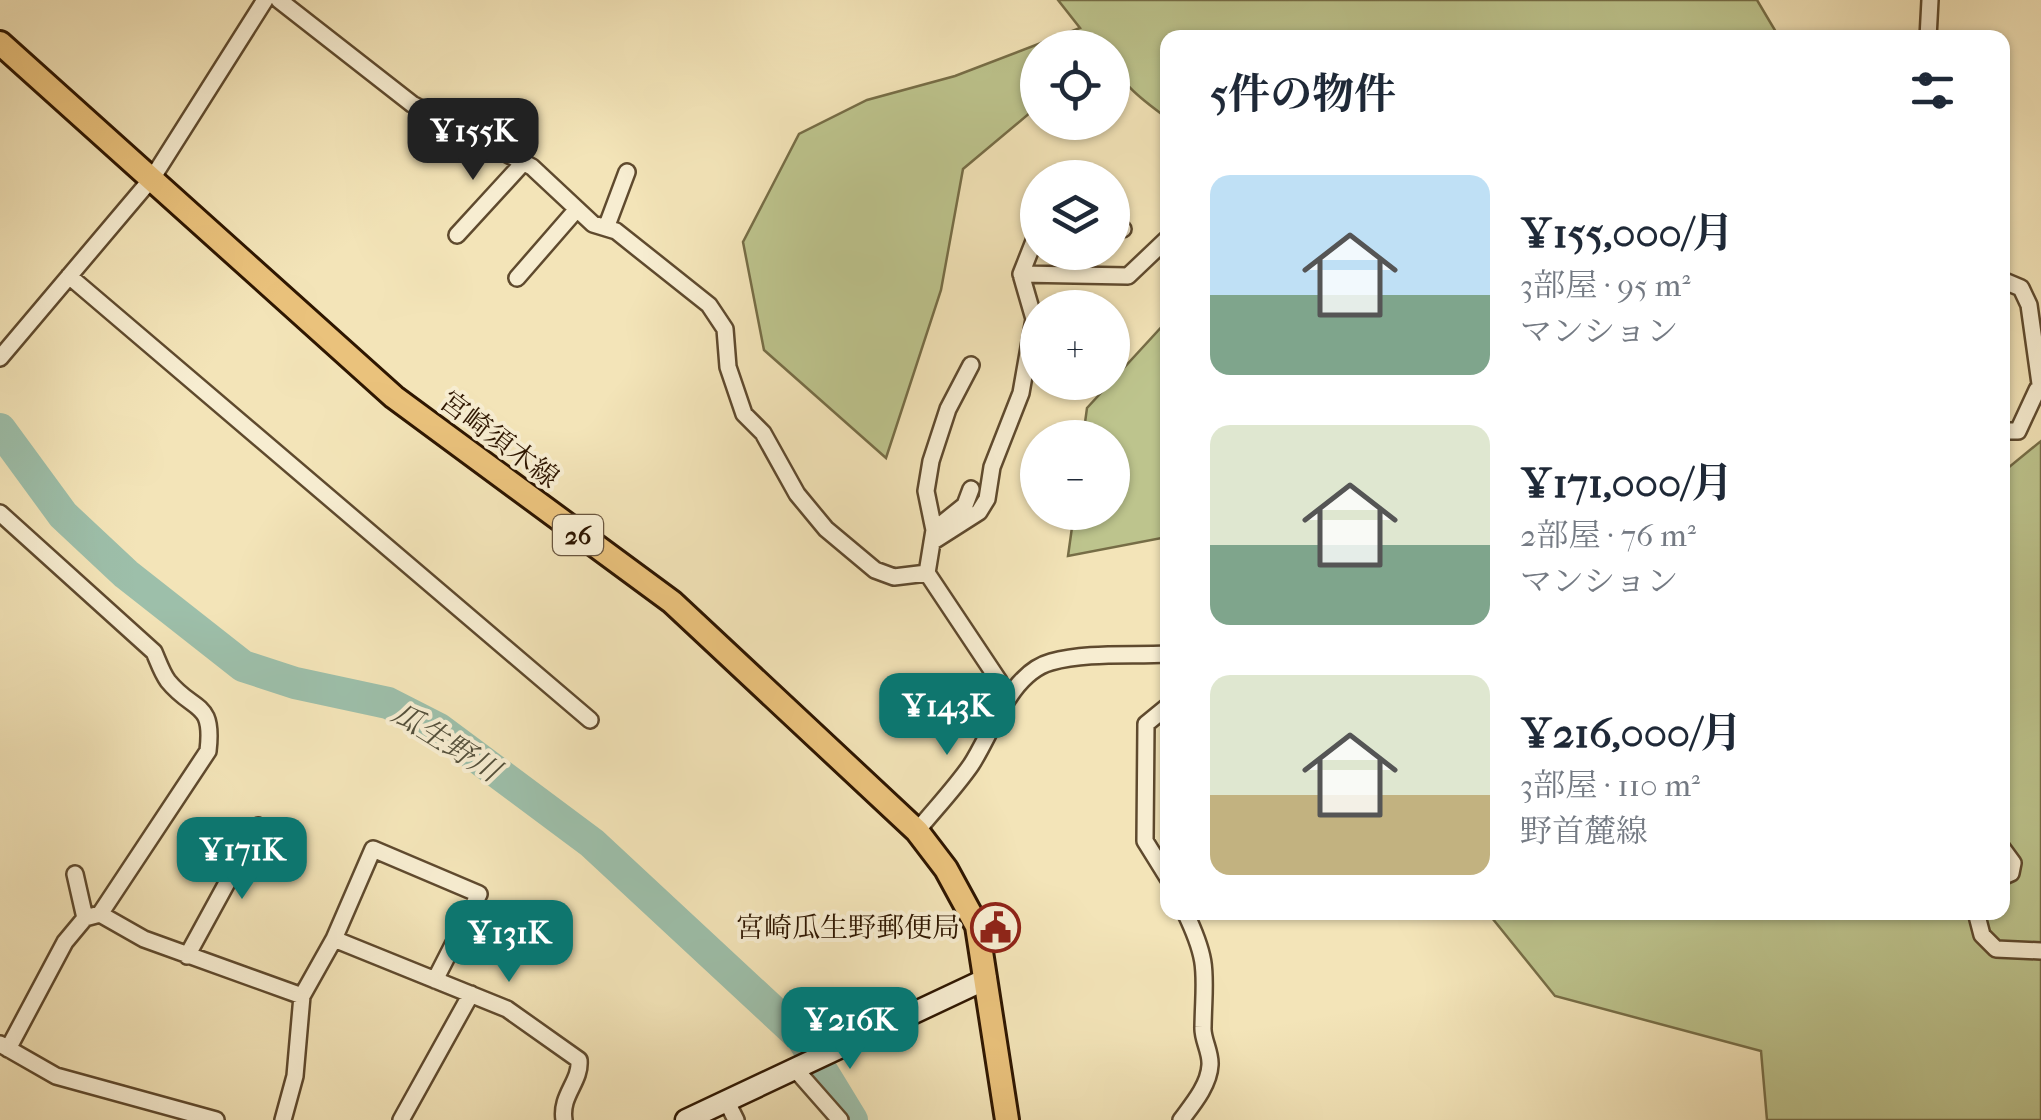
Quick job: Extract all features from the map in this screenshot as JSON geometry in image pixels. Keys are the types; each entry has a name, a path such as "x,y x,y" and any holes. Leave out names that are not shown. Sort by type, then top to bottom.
{"main road":[{"name":"宮崎須木線","path":"0,43 394,397 672,602 917,831 946,868 977,926 1007,1120"},
{"path":"686,1120 732,1111 802,1068 986,979"}],"street":[{"path":"2,356 153,177 265,0"},
{"path":"279,0 412,104 523,163 593,224 616,231 709,304 724,329 728,367 744,414 763,433 797,494 826,529 875,570 894,577 926,573"},
{"path":"1928,30 1930,0"},
{"path":"457,234 523,163"},
{"path":"606,228 626,172"},
{"path":"517,278 577,209"},
{"path":"1022,274 1128,276 1160,246"},
{"path":"933,536 979,512 987,499 992,467 1020,394 1034,319 1023,270"},
{"path":"70,276 590,720"},
{"path":"2010,283 2021,288 2029,305 2039,390 2018,431 2010,431"},
{"path":"971,365 948,409 932,460 926,491 933,536 926,573 999,681 1005,704"},
{"path":"933,536 965,506 971,490"},
{"path":"0,513 154,652 168,681 206,710 211,728 208,751 92,916 65,942 4,1047 56,1076 216,1120"},
{"path":"917,831 971,765 1005,704 1047,662 1160,655"},
{"path":"1160,713 1146,724 1144,841 1160,862"},
{"path":"186,956 258,826"},
{"path":"284,1120 294,1076 302,996 334,940 373,849 479,894 435,980"},
{"path":"75,874 92,916 144,940 302,996"},
{"path":"1181,1120 1204,1087 1211,1063 1202,1031 1208,980 1199,941 1189,920"},
{"path":"1978,920 1982,935 1996,949 2041,950"},
{"path":"334,940 507,1009 580,1060 580,1070 564,1096 564,1120"},
{"path":"401,1120 471,994"},
{"path":"802,1068 840,1120"}],"green space":[{"path":"1058,0 1757,0 1775,30 1160,30 1160,112 1130,86 1130,30 1075,30 1080,28"},
{"path":"1020,51 1020,121 963,169 941,290 886,458 764,350 743,242 799,134 867,100 955,76"},
{"path":"1160,329 1160,538 1068,556 1072,530 1130,530 1130,420 1085,420 1087,408 1094,400 1130,400 1130,361"},
{"path":"2041,441 2041,1120 1767,1120 1761,1051 1555,996 1494,920 2010,920 2010,466"}],"waterway":[{"name":"瓜生野川","path":"0,429 63,515 126,574 243,666 295,683 388,703 439,729 592,843 802,1038 852,1120"}],"place":[{"name":"宮崎瓜生野郵便局","path":"995,927"}]}
